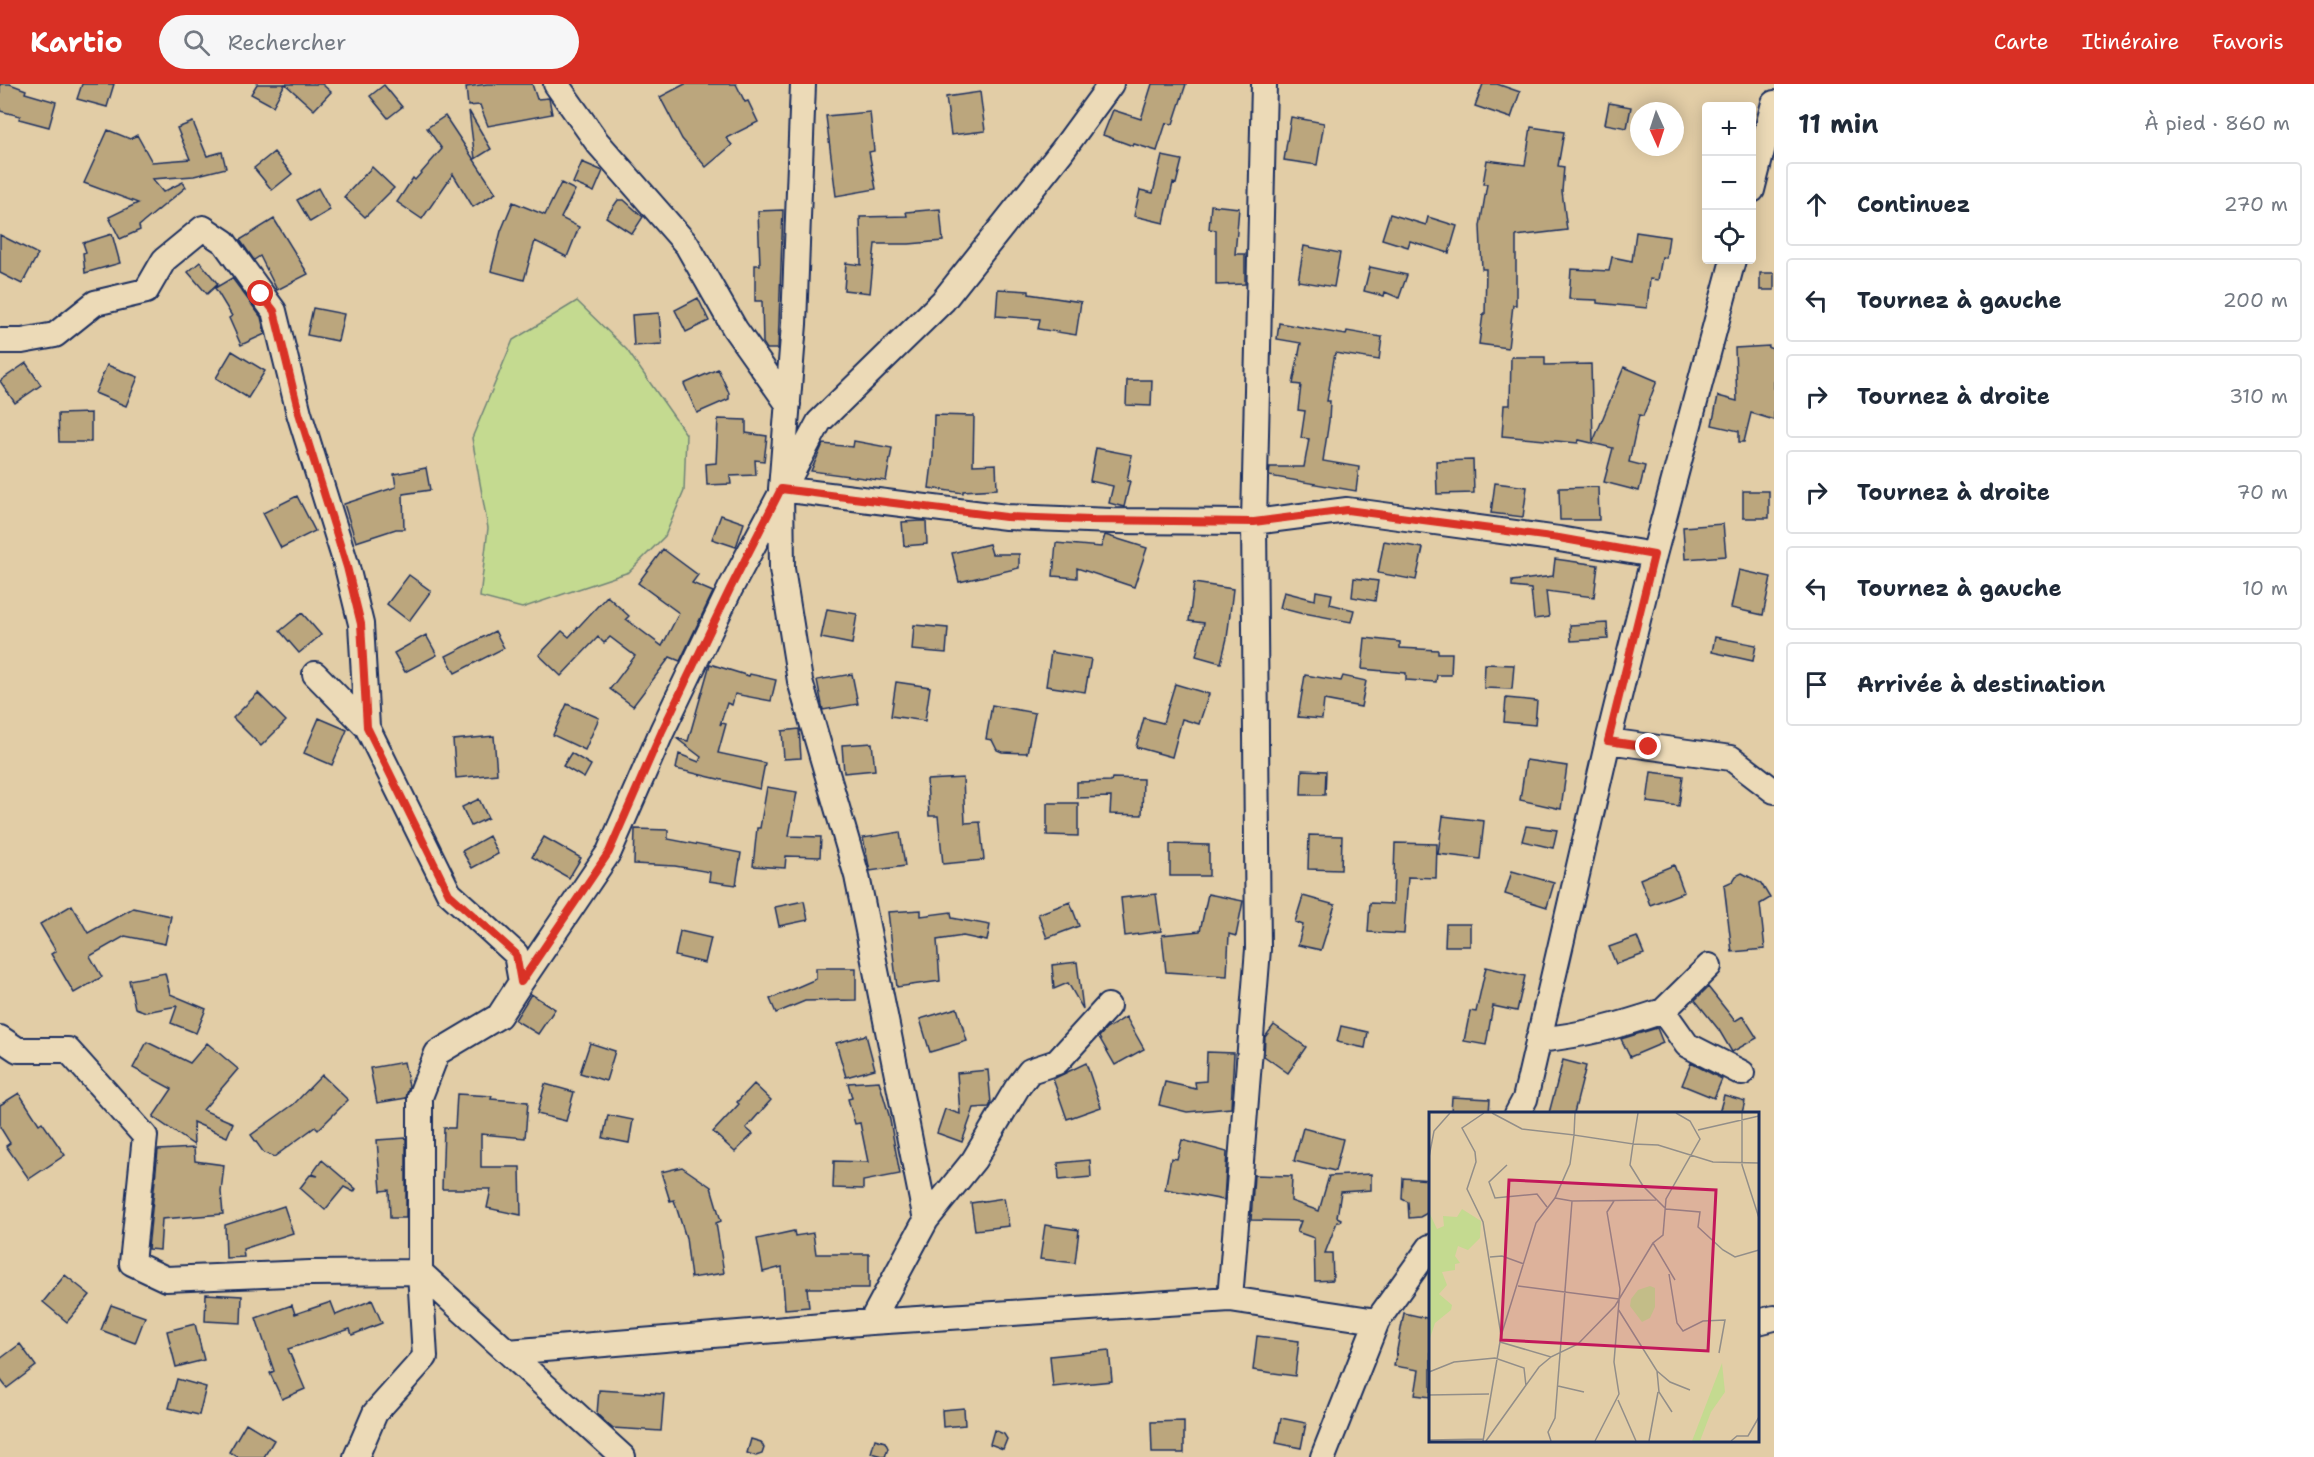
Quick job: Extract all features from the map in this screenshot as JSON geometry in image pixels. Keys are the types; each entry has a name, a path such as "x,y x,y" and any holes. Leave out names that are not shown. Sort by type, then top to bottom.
{"street":[{"path":"556,84 597,142 687,245 735,329 788,404"},
{"path":"803,84 794,324 781,489 782,569 800,681 857,876 926,1220"},
{"path":"356,1457 375,1413 425,1358 420,1272 420,1097 437,1053 499,1016 609,852 662,731 730,589 781,489 819,422 943,301 1062,151 1111,84"},
{"path":"1230,1299 1258,949 1254,522 1264,84"},
{"path":"1756,176 1773,118"},
{"path":"0,341 22,341 55,335 95,303 146,291 164,260 203,228 224,242 274,311 299,413 347,567 361,624 367,727"},
{"path":"1518,1112 1525,1099 1608,741 1654,555 1732,264"},
{"path":"781,489 1006,517 1112,521 1254,522 1347,510 1559,538 1654,555"},
{"path":"315,674 367,727 449,894 516,954 521,982"},
{"path":"1608,741 1731,758 1774,791"},
{"path":"1538,1040 1574,1036 1612,1028 1663,1011 1709,966"},
{"path":"871,1322 926,1220 974,1160 1017,1088 1030,1071 1057,1062 1108,1006"},
{"path":"1663,1011 1687,1045 1742,1073"},
{"path":"0,1038 18,1050 68,1050 146,1136 132,1263 166,1279 310,1273 420,1272 623,1457"},
{"path":"1323,1457 1377,1321 1429,1250"},
{"path":"508,1352 871,1322 1230,1299 1377,1321"},
{"path":"1759,1322 1774,1318"}],"green space":[{"path":"577,301 627,350 686,434 684,491 665,536 629,572 522,608 480,597 488,528 472,438 513,340"}],"building":[{"path":"0,84 10,84 26,90 25,93 56,102 49,127 0,111"},
{"path":"82,84 114,84 107,107 77,99"},
{"path":"257,84 285,84 273,106 251,94"},
{"path":"285,84 322,84 331,92 314,110"},
{"path":"487,84 532,84 537,99 549,98 552,114 488,126 480,105 468,106 466,87"},
{"path":"685,84 736,84 745,102 748,101 758,122 726,138 732,145 706,167 682,139 660,97"},
{"path":"1152,84 1186,84 1173,124 1166,123 1157,151 1134,144 1133,146 1103,135 1113,110 1141,119"},
{"path":"1483,84 1497,84 1520,92 1511,118 1475,106"},
{"path":"384,85 402,107 388,118 370,96"},
{"path":"980,92 985,131 951,135 946,97"},
{"path":"1609,103 1630,107 1627,128 1605,124"},
{"path":"469,111 491,149 475,159"},
{"path":"870,112 874,151 869,152 876,189 836,196 826,116"},
{"path":"445,116 496,193 473,207 453,174 422,219 397,202 413,178 415,180 442,149 427,128"},
{"path":"1291,117 1324,123 1317,165 1284,160"},
{"path":"193,122 207,156 222,152 226,168 194,176 152,179 163,192 183,182 186,187 139,226 140,230 120,239 109,217 138,203 84,183 108,130 130,139 137,135 152,162 190,159 177,128"},
{"path":"1531,127 1564,132 1558,166 1564,167 1562,191 1567,230 1516,236 1516,305 1513,305 1508,348 1479,344 1483,314 1485,314 1486,269 1482,269 1480,226 1487,184 1483,184 1487,160 1525,165"},
{"path":"274,152 292,174 272,190 254,168"},
{"path":"1162,156 1182,160 1176,184 1173,183 1164,223 1134,216 1140,190 1153,193"},
{"path":"582,162 603,171 594,192 573,183"},
{"path":"372,167 394,188 365,217 344,197"},
{"path":"561,183 575,190 561,218 579,227 567,257 535,241 524,280 491,271 501,231 513,202 545,215"},
{"path":"318,188 330,210 310,222 297,200"},
{"path":"618,200 624,200 643,217 632,234 606,217"},
{"path":"1211,205 1239,208 1235,254 1245,254 1245,284 1216,285 1216,230 1209,229"},
{"path":"940,209 943,241 875,244 870,293 844,290 846,263 861,265 860,217 907,216 906,212"},
{"path":"783,210 778,349 767,349 763,343 762,301 755,301 755,265 760,265 758,211"},
{"path":"1390,214 1426,225 1428,217 1457,226 1449,253 1410,241 1408,247 1382,239"},
{"path":"274,219 308,274 277,290 260,256 254,260 240,240"},
{"path":"1636,232 1669,237 1666,258 1662,257 1658,280 1650,279 1647,308 1597,303 1597,300 1569,299 1571,269 1609,271 1612,257 1632,261"},
{"path":"112,234 120,263 85,273 83,253 86,252 83,243"},
{"path":"0,235 38,254 22,284 0,273"},
{"path":"1304,246 1340,253 1334,287 1298,281"},
{"path":"200,262 218,284 207,294 188,272"},
{"path":"1370,267 1407,275 1399,298 1385,292 1384,296 1364,291"},
{"path":"1760,273 1774,273 1774,290 1760,290"},
{"path":"232,278 261,317 265,334 241,345 229,318 232,316 215,288"},
{"path":"998,289 1029,291 1029,294 1081,302 1076,335 1038,329 1040,319 996,316"},
{"path":"698,298 709,321 686,332 675,310"},
{"path":"313,308 344,314 338,341 307,335"},
{"path":"659,313 662,344 634,346 632,315"},
{"path":"1279,323 1346,335 1347,331 1382,337 1379,360 1335,353 1327,401 1330,401 1329,421 1323,461 1359,467 1356,491 1269,476 1270,467 1304,467 1309,439 1301,438 1305,411 1298,410 1301,385 1293,384 1301,343 1277,339"},
{"path":"1769,346 1774,349 1774,420 1751,413 1744,442 1739,442 1739,431 1712,425 1718,396 1737,401 1735,348"},
{"path":"232,351 265,371 248,398 216,378"},
{"path":"1511,357 1545,357 1545,365 1591,364 1593,442 1624,367 1657,381 1643,416 1639,415 1629,462 1645,466 1639,491 1604,482 1613,448 1579,440 1578,443 1502,436 1504,405 1510,405"},
{"path":"26,363 41,385 15,403 0,381"},
{"path":"107,365 138,377 126,406 95,393"},
{"path":"718,369 729,393 729,399 697,413 684,384"},
{"path":"1127,380 1152,380 1151,406 1126,405"},
{"path":"91,413 91,442 59,442 58,414"},
{"path":"934,415 974,416 973,465 996,464 997,489 963,491 963,493 929,488 933,456"},
{"path":"718,419 746,420 746,433 767,436 764,461 755,460 756,475 730,476 731,484 707,485 706,464 716,463"},
{"path":"854,441 892,448 886,481 811,471 823,444 853,447"},
{"path":"1096,448 1132,455 1127,481 1130,481 1124,507 1109,503 1113,486 1090,481"},
{"path":"1473,460 1474,493 1437,494 1436,461"},
{"path":"426,468 430,490 403,494 404,529 396,529 356,542 344,504 396,487 394,474"},
{"path":"1495,483 1527,487 1523,517 1491,513"},
{"path":"1598,487 1599,520 1560,520 1559,488"},
{"path":"1743,491 1769,491 1769,518 1743,518"},
{"path":"297,496 315,531 281,548 263,513"},
{"path":"721,515 744,523 736,547 712,539"},
{"path":"926,521 927,544 904,546 902,522"},
{"path":"1723,524 1726,556 1685,559 1683,527"},
{"path":"1105,535 1147,548 1134,587 1077,568 1077,578 1053,576 1056,543 1101,547"},
{"path":"1384,541 1423,548 1416,580 1378,573"},
{"path":"989,544 992,554 1019,554 1019,568 959,582 952,553"},
{"path":"663,549 698,575 692,583 713,592 680,661 670,657 633,706 610,689 635,656 610,637 604,643 598,637 561,676 539,655 562,631 569,637 607,596 629,616 626,619 662,646 679,613 638,583"},
{"path":"1555,559 1598,565 1594,597 1546,591 1549,617 1534,619 1531,589 1512,587 1512,581 1553,576"},
{"path":"1739,570 1771,577 1763,615 1731,608"},
{"path":"409,575 431,591 409,621 387,604"},
{"path":"1354,578 1378,581 1375,601 1352,597"},
{"path":"1194,583 1233,589 1227,638 1221,663 1196,656 1204,623 1189,621"},
{"path":"1316,591 1332,594 1330,604 1354,610 1351,622 1280,608 1284,592 1315,600"},
{"path":"827,609 857,614 852,644 821,638"},
{"path":"302,613 321,635 299,653 280,631"},
{"path":"1607,623 1608,639 1571,641 1570,625"},
{"path":"914,625 948,628 946,653 912,650"},
{"path":"495,631 504,648 455,673 446,656"},
{"path":"426,635 437,655 405,672 394,653"},
{"path":"1715,637 1756,645 1753,661 1712,652"},
{"path":"1365,638 1400,642 1400,648 1452,653 1451,675 1437,675 1436,682 1406,680 1406,673 1362,669"},
{"path":"1051,652 1091,659 1085,692 1046,686"},
{"path":"710,664 749,676 750,674 776,680 771,701 735,694 732,705 727,703 720,725 726,724 718,753 765,763 760,789 676,769 679,754 699,762 701,757 676,738 688,741"},
{"path":"1485,664 1514,665 1512,689 1484,688"},
{"path":"852,674 858,704 823,710 817,680"},
{"path":"1305,675 1341,681 1343,676 1366,681 1361,707 1324,700 1322,719 1298,717"},
{"path":"896,682 930,687 925,721 891,716"},
{"path":"1175,684 1209,694 1199,724 1182,719 1172,757 1136,747 1144,718 1163,723"},
{"path":"258,693 286,721 261,746 233,718"},
{"path":"1506,698 1537,701 1535,725 1504,722"},
{"path":"567,704 599,718 585,750 553,735"},
{"path":"992,705 1035,713 1027,753 1002,752 997,750 992,740 986,739"},
{"path":"319,718 347,730 332,765 304,753"},
{"path":"799,729 801,758 784,759 782,731"},
{"path":"494,736 497,774 456,778 453,740"},
{"path":"872,743 875,770 844,773 842,745"},
{"path":"571,753 591,765 584,778 563,766"},
{"path":"1526,760 1567,766 1561,809 1520,800"},
{"path":"1302,770 1326,771 1325,795 1301,795"},
{"path":"1651,772 1683,776 1679,806 1647,802"},
{"path":"963,778 965,823 980,822 984,860 943,864 938,816 929,816 927,780"},
{"path":"1112,778 1143,779 1142,815 1110,814 1111,797 1077,798 1077,782 1111,781"},
{"path":"767,787 797,792 789,836 821,837 820,857 786,856 785,868 753,866 757,828 760,828"},
{"path":"479,799 488,818 471,826 462,807"},
{"path":"1047,803 1078,803 1078,836 1047,835"},
{"path":"1443,816 1484,821 1480,859 1438,854"},
{"path":"1526,826 1557,830 1553,848 1522,841"},
{"path":"635,829 668,830 668,839 741,853 736,885 709,881 710,872 675,866 634,864"},
{"path":"900,832 905,866 870,871 863,838"},
{"path":"1309,835 1342,836 1341,870 1308,869"},
{"path":"489,836 498,854 472,868 462,851"},
{"path":"544,837 581,858 569,878 532,857"},
{"path":"1395,843 1437,844 1436,878 1408,877 1404,934 1368,932 1370,903 1393,904"},
{"path":"1170,844 1209,845 1209,876 1170,876"},
{"path":"1674,865 1684,892 1650,905 1640,879"},
{"path":"1512,871 1554,883 1547,907 1505,894"},
{"path":"1742,873 1761,883 1770,898 1760,904 1765,949 1732,952 1724,885"},
{"path":"1156,894 1161,931 1125,936 1121,898"},
{"path":"1208,894 1243,901 1236,936 1229,934 1227,976 1166,972 1162,935 1200,931"},
{"path":"1303,896 1335,905 1321,950 1298,945 1303,925 1295,922"},
{"path":"804,901 808,920 779,926 775,907"},
{"path":"1070,902 1079,926 1047,938 1038,914"},
{"path":"72,905 88,933 133,908 171,916 165,944 125,936 90,956 102,977 74,993 51,954 56,951 40,924"},
{"path":"921,910 921,916 951,912 952,918 990,925 987,941 963,936 937,940 940,981 897,987 888,912"},
{"path":"1446,924 1470,924 1470,946 1445,946"},
{"path":"680,931 711,938 705,963 675,956"},
{"path":"1637,937 1644,954 1616,964 1609,947"},
{"path":"1077,962 1083,1009 1068,983 1054,989 1052,965"},
{"path":"1486,967 1525,976 1517,1011 1493,1006 1486,1045 1464,1041 1470,1011 1476,1012"},
{"path":"816,968 856,968 856,1000 805,1001 776,1013 770,999 816,979"},
{"path":"165,973 170,994 206,1009 196,1033 171,1023 177,1006 146,1012 135,1008 129,980"},
{"path":"1708,987 1735,1021 1743,1016 1757,1038 1732,1052 1719,1030 1695,1000"},
{"path":"531,994 555,1009 538,1034 515,1020"},
{"path":"957,1008 967,1041 930,1052 920,1019"},
{"path":"1126,1017 1144,1049 1115,1065 1099,1037 1106,1029"},
{"path":"1274,1025 1306,1047 1288,1073 1264,1056 1265,1037"},
{"path":"1341,1026 1368,1032 1365,1048 1337,1042"},
{"path":"1657,1028 1663,1043 1630,1057 1621,1039"},
{"path":"866,1035 875,1069 846,1077 836,1043"},
{"path":"147,1042 190,1063 207,1043 238,1069 203,1110 233,1123 227,1137 193,1122 194,1145 153,1117 172,1089 133,1068"},
{"path":"590,1043 615,1051 606,1081 580,1073"},
{"path":"1207,1052 1234,1053 1231,1108 1187,1112 1159,1105 1165,1082 1196,1089 1195,1082 1206,1081"},
{"path":"1563,1060 1586,1066 1574,1112 1549,1112"},
{"path":"404,1062 409,1086 406,1098 377,1103 370,1068"},
{"path":"1086,1063 1101,1107 1067,1119 1053,1079"},
{"path":"1691,1063 1722,1079 1714,1098 1682,1085"},
{"path":"988,1070 991,1103 989,1107 974,1108 962,1142 937,1133 945,1109 960,1114 957,1073"},
{"path":"322,1075 348,1100 318,1130 315,1127 274,1157 264,1153 251,1135 294,1104"},
{"path":"879,1081 889,1115 900,1174 863,1181 863,1189 833,1188 834,1161 868,1162 860,1123 855,1124 848,1099 852,1098 848,1083"},
{"path":"545,1084 574,1092 566,1121 537,1114"},
{"path":"754,1084 771,1100 746,1128 753,1134 735,1152 713,1132"},
{"path":"19,1093 39,1124 42,1122 65,1155 29,1179 6,1146 10,1143 0,1127 0,1105"},
{"path":"457,1094 492,1096 491,1099 528,1102 525,1138 481,1134 481,1167 520,1167 521,1215 487,1208 491,1189 442,1189 444,1128 455,1128"},
{"path":"1724,1095 1745,1101 1742,1112 1719,1112"},
{"path":"1452,1097 1490,1099 1489,1112 1451,1112"},
{"path":"608,1115 633,1120 629,1143 603,1138"},
{"path":"1303,1128 1343,1139 1335,1171 1294,1161"},
{"path":"406,1138 406,1218 390,1218 389,1190 381,1191 377,1140"},
{"path":"1182,1140 1227,1152 1224,1200 1165,1189 1171,1158 1177,1159"},
{"path":"194,1148 195,1161 224,1165 221,1192 223,1214 162,1219 160,1250 148,1249 158,1150"},
{"path":"322,1160 356,1189 354,1192 344,1187 325,1210 300,1188 310,1175 318,1176 312,1174"},
{"path":"1090,1160 1091,1177 1059,1180 1058,1163"},
{"path":"682,1167 711,1187 721,1221 716,1223 724,1273 691,1278 686,1238 674,1200 670,1201 661,1172"},
{"path":"1371,1174 1371,1190 1341,1192 1337,1217 1341,1219 1337,1222 1325,1253 1332,1253 1333,1280 1315,1281 1314,1238 1297,1232 1301,1221 1251,1220 1254,1175 1292,1176 1291,1201 1319,1211 1329,1176"},
{"path":"1403,1178 1429,1180 1429,1212 1420,1217 1409,1218 1408,1202 1402,1199"},
{"path":"1004,1198 1009,1226 975,1230 971,1203"},
{"path":"284,1206 293,1233 243,1249 244,1257 226,1258 225,1225"},
{"path":"1045,1225 1079,1230 1075,1263 1040,1259"},
{"path":"794,1231 795,1236 813,1233 816,1254 869,1254 869,1288 807,1288 809,1307 785,1309 782,1267 763,1272 757,1239"},
{"path":"65,1275 90,1295 67,1322 43,1302"},
{"path":"206,1294 242,1296 241,1323 205,1321"},
{"path":"372,1300 382,1323 352,1335 350,1329 288,1349 305,1389 282,1399 270,1373 274,1371 256,1318 292,1305 295,1314 331,1302 336,1315"},
{"path":"111,1305 145,1317 135,1343 101,1330"},
{"path":"1404,1313 1429,1319 1429,1397 1415,1395 1419,1370 1394,1366"},
{"path":"195,1324 204,1360 176,1367 167,1331"},
{"path":"1257,1336 1299,1341 1295,1376 1253,1370"},
{"path":"20,1344 36,1366 7,1388 0,1379 0,1359"},
{"path":"1109,1350 1112,1381 1053,1387 1050,1356"},
{"path":"177,1379 206,1387 199,1415 169,1408"},
{"path":"599,1390 664,1394 661,1431 612,1428 597,1414"},
{"path":"964,1408 965,1425 943,1427 942,1410"},
{"path":"1281,1418 1306,1423 1301,1448 1276,1443"},
{"path":"1184,1421 1184,1453 1152,1453 1151,1422"},
{"path":"246,1423 274,1440 264,1457 238,1457 229,1452"},
{"path":"994,1430 1004,1434 1007,1439 1003,1449 990,1444"},
{"path":"751,1439 761,1442 764,1448 762,1454 756,1456 747,1453"},
{"path":"875,1439 885,1442 888,1448 885,1457 871,1453"}],"route":[{"path":"261,294 274,311 299,413 347,567 361,624 367,727 449,894 516,954 521,982 609,852 662,731 781,489 1006,517 1112,521 1254,522 1347,510 1559,538 1654,555 1608,741 1649,747"}]}
